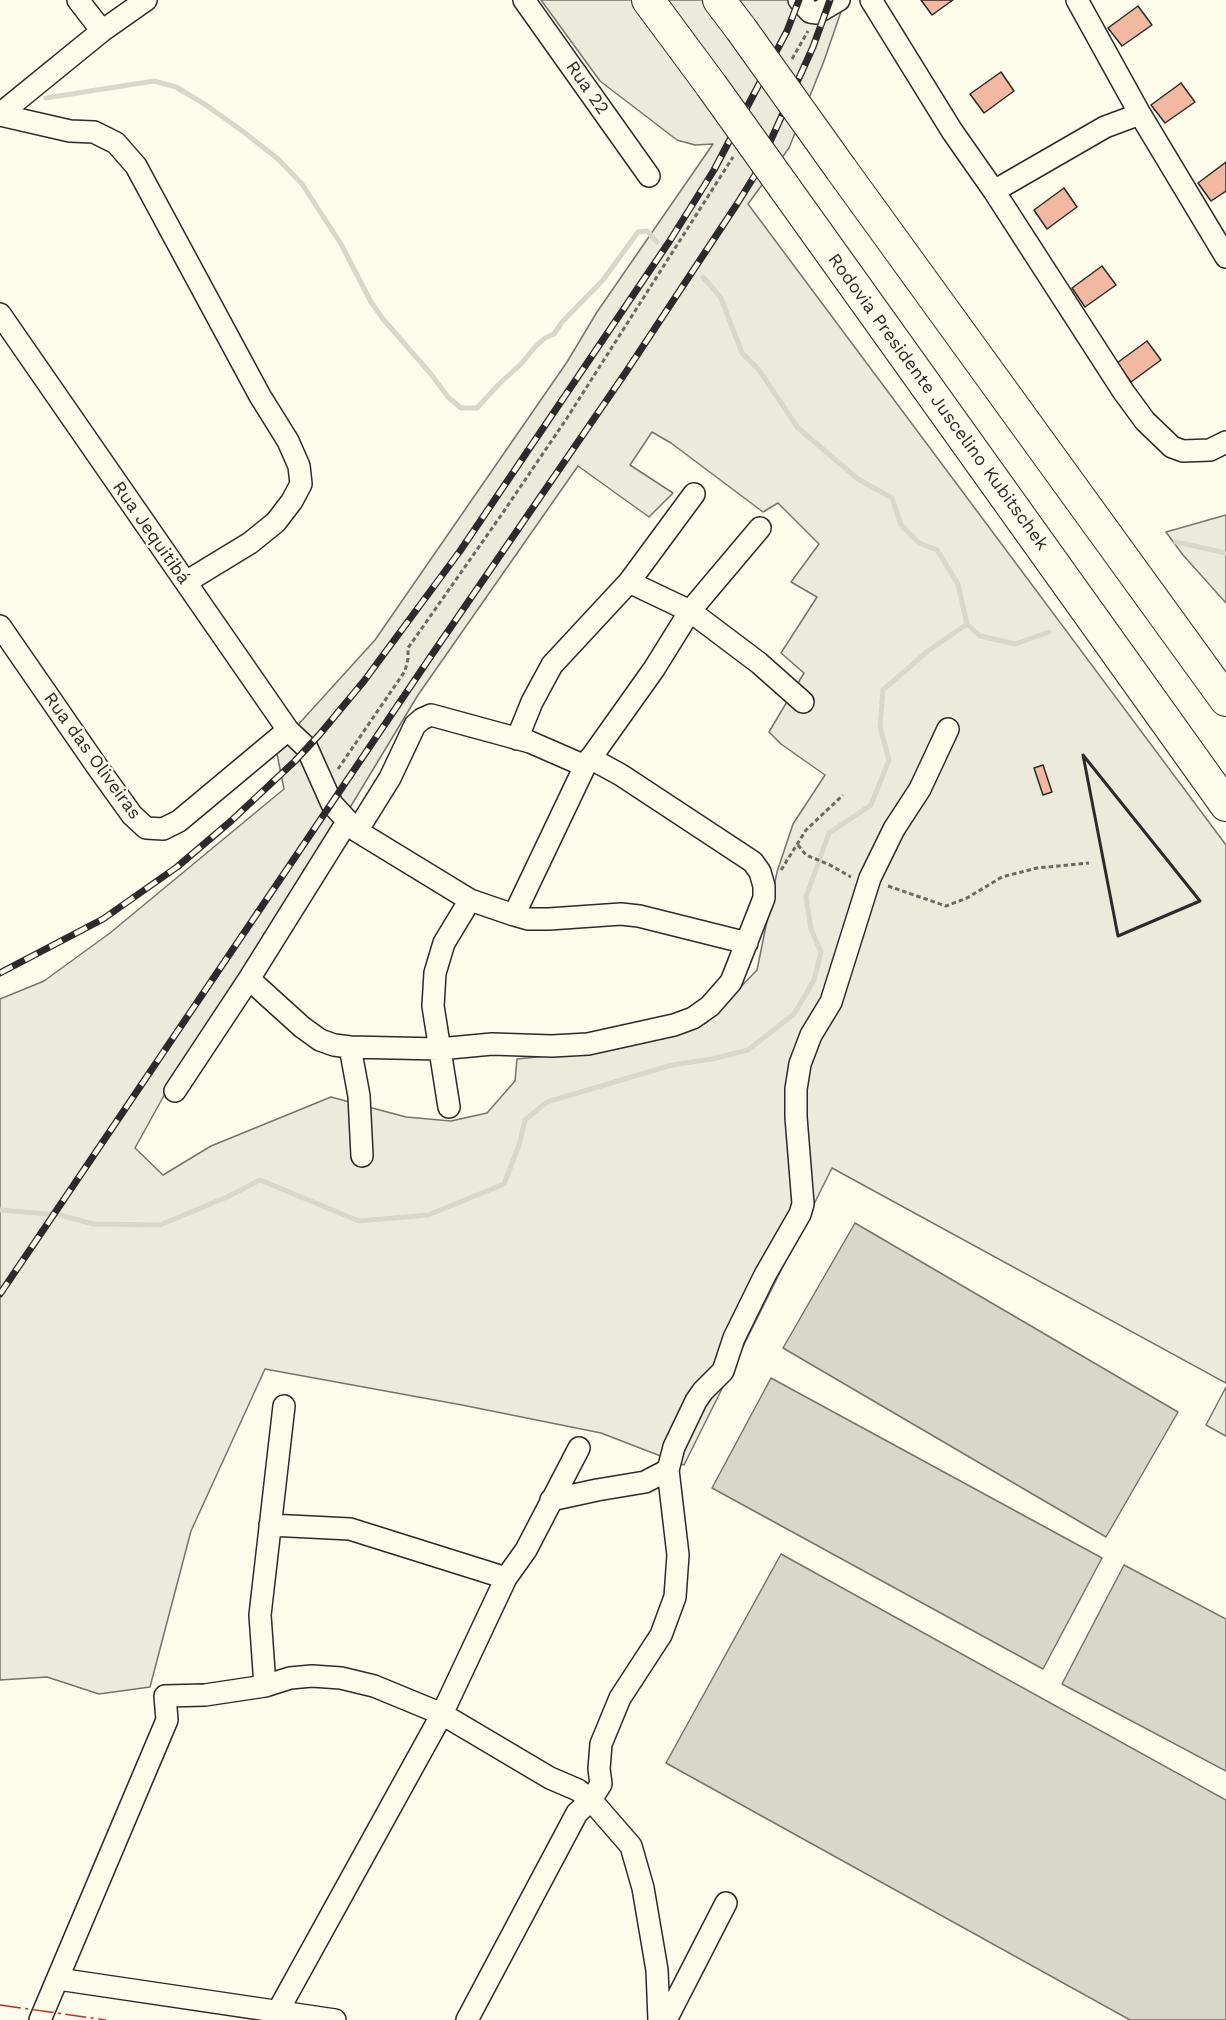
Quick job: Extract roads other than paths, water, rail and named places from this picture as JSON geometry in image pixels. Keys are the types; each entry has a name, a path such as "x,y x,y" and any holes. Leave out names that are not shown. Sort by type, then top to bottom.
{"highway":[{"name":"Rodovia Presidente Juscelino Kubitschek","path":"648,0 1226,805"},
{"path":"719,0 1226,700"}],"street":[{"path":"78,0 102,31"},
{"path":"0,115 102,31 146,0"},
{"name":"Rua 22","path":"524,0 649,176"},
{"path":"805,6 818,13 839,0"},
{"path":"871,0 952,131 994,190 1123,392 1145,421 1172,447 1183,451 1210,450 1225,446"},
{"path":"1077,0 1140,114 1226,257"},
{"path":"994,190 1105,127 1140,114"},
{"path":"0,115 70,131 94,132 116,143 136,166 260,396 288,441 299,466 301,484 292,501 276,522 250,543 186,582"},
{"name":"Rua Jequitibá","path":"0,314 288,730 307,748 332,804 352,826"},
{"path":"517,738 532,702 552,665 629,582 694,494"},
{"path":"514,915 588,762 654,669 690,611 760,528"},
{"path":"629,582 690,611 759,663 803,702"},
{"name":"Rua das Oliveiras","path":"0,626 102,774 132,815 146,828 163,829 179,821 288,730"},
{"path":"175,1091 249,979 352,826 390,778 415,725 422,718 431,715 441,716 530,742 621,775 753,862 760,872 764,886 764,898 731,982 710,1006 693,1018 674,1025 588,1044 552,1046 492,1044 439,1049 334,1045 320,1040 302,1027 249,979"},
{"path":"467,2020 577,1813 591,1800 601,1784 599,1769 601,1744 620,1698 662,1635 675,1597 678,1555 668,1470 674,1447 696,1401 723,1371 734,1338 765,1275 800,1214 804,1193 796,1117 796,1089 800,1064 811,1035 831,1002 870,878 894,829 920,789 948,729"},
{"path":"352,826 470,900 514,915 528,919 621,914 639,916 747,943"},
{"path":"449,1107 433,1006 435,973 444,943 470,900"},
{"path":"350,1047 359,1096 362,1156"},
{"path":"265,1686 260,1615 284,1406"},
{"path":"275,2016 442,1714 506,1578 526,1550 579,1448"},
{"path":"551,1500 645,1482 668,1470"},
{"path":"270,1525 350,1529 506,1578"},
{"path":"40,2020 166,1720 165,1696 205,1695 265,1686 290,1678 312,1676 341,1678 374,1686 442,1714 550,1778 578,1790 591,1800 631,1846 643,1888 657,1970 659,2020"},
{"path":"666,2020 726,1903"},
{"path":"58,1979 275,2016 335,2020"}],"waterway":[{"path":"46,98 154,81 176,87 245,133 278,159 302,184 341,244 371,302 383,319 448,397 461,408 477,408 535,347 554,334 562,322 603,280 638,232 647,231 657,242"},
{"path":"703,277 721,298 742,353 759,370 798,428 858,479 892,498 901,525 919,543 937,550 958,584 967,624 980,636 1015,644 1049,632"},
{"path":"1176,542 1226,553"},
{"path":"0,1210 60,1215 93,1224 160,1225 227,1197 260,1180 359,1221 428,1215 504,1184 519,1145 525,1120 547,1102 672,1065 712,1059 748,1050 794,1014 814,980 821,952 811,929 806,897 829,833 871,805 889,760 880,727 883,690 928,651 967,624"}],"railway":[{"path":"0,973 103,919 177,867 231,821 295,761 364,681 460,551 669,242 714,170 787,31 799,0"},
{"path":"0,1294 431,656 626,372 737,204 755,175 813,47 830,0"}]}
